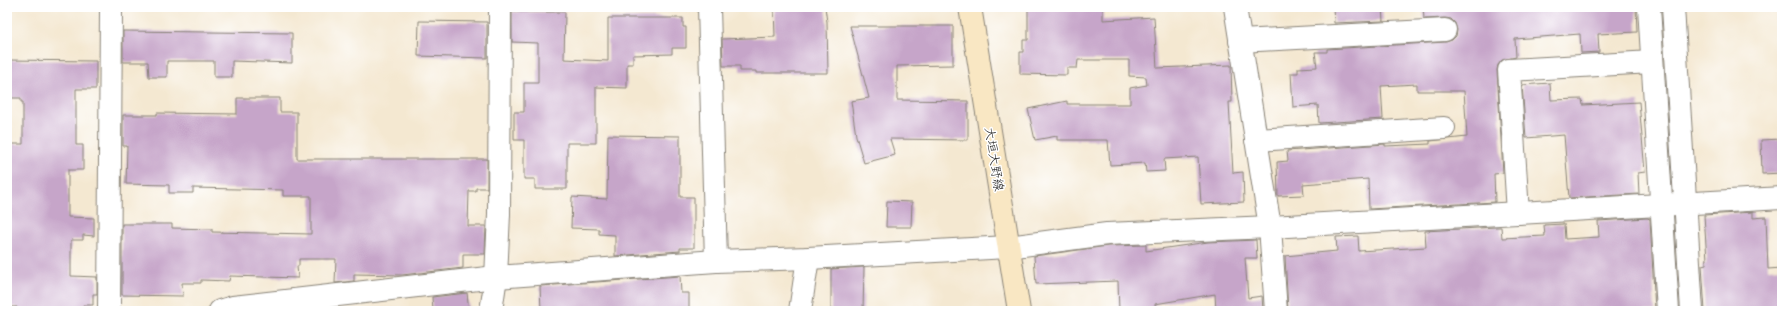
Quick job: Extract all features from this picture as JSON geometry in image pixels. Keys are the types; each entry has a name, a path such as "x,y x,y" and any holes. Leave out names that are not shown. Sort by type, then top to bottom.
{"main road":[{"name":"大垣大野線","path":"970,7 994,146 1008,247 1019,311"}],"street":[{"path":"110,311 111,7"},
{"path":"491,311 496,277 499,214 500,7"},
{"path":"709,7 716,261"},
{"path":"1235,7 1270,227 1276,311"},
{"path":"1649,7 1668,311"},
{"path":"1673,7 1692,311"},
{"path":"1240,41 1444,30"},
{"path":"1518,213 1509,70 1652,62"},
{"path":"1256,140 1444,128"},
{"path":"220,311 233,308 496,277 716,261 808,258 1008,247 1107,234 1270,227 1782,198"},
{"path":"800,311 808,258"}],"building":[{"path":"774,7 825,7 827,22 828,73 756,73 756,71 740,71 740,66 723,66 722,39 775,37"},
{"path":"1028,7 1103,7 1103,20 1154,17 1157,68 1231,65 1232,102 1229,102 1233,173 1243,172 1244,202 1201,204 1198,157 1164,159 1165,171 1146,172 1145,163 1110,165 1108,140 1057,140 1057,136 1035,140 1028,109 1067,101 1067,104 1130,104 1130,88 1147,85 1146,77 1129,76 1129,60 1078,60 1077,68 1067,68 1067,75 1020,74 1020,52 1023,52 1023,40 1028,40"},
{"path":"1333,7 1382,7 1383,21 1334,23"},
{"path":"1423,7 1636,7 1637,32 1598,34 1599,52 1581,53 1580,34 1515,39 1516,57 1502,60 1498,65 1497,70 1503,173 1494,174 1495,202 1369,209 1368,179 1303,184 1304,195 1278,196 1277,162 1288,161 1287,151 1385,144 1385,146 1430,144 1430,141 1467,137 1464,91 1417,91 1417,84 1381,86 1383,119 1319,123 1318,105 1293,107 1291,73 1298,73 1298,68 1317,67 1315,52 1327,52 1327,49 1446,42 1452,40 1456,36 1457,30 1455,23 1451,19 1424,19"},
{"path":"512,12 565,12 564,59 608,61 608,18 683,18 683,27 686,27 686,48 672,48 672,54 633,55 633,64 627,64 627,88 596,87 596,143 567,143 567,189 535,189 535,179 524,179 524,140 514,140 514,112 524,112 524,83 538,83 538,43 512,42"},
{"path":"419,21 487,22 487,58 418,56"},
{"path":"850,26 953,26 953,65 897,66 897,100 968,101 968,140 890,139 895,155 864,163 856,136 851,101 869,98"},
{"path":"123,31 292,33 292,63 232,61 232,77 214,77 214,61 167,61 167,77 149,77 148,62 123,62"},
{"path":"7,60 96,61 96,89 76,89 76,145 83,145 83,170 68,170 68,217 94,218 94,236 83,235 83,240 71,240 71,276 97,277 97,294 93,294 93,305 83,305 83,309 17,311 17,307 7,307 7,144 23,144 23,102 21,102 21,98 7,98"},
{"path":"1550,83 1551,100 1582,99 1583,105 1639,102 1645,172 1638,173 1639,194 1569,198 1564,135 1526,138 1522,85"},
{"path":"237,98 280,98 280,112 297,112 297,159 487,159 487,188 476,188 476,191 469,191 468,226 486,226 485,254 463,254 463,268 402,275 354,274 354,281 335,283 336,259 299,259 299,266 297,266 298,278 230,276 229,281 201,280 201,283 182,283 183,296 122,295 122,224 172,224 172,228 212,229 212,232 311,234 311,196 283,196 283,190 193,188 193,193 169,193 169,185 126,184 127,146 123,146 123,115 157,115 157,113 237,114"},
{"path":"608,135 680,136 680,197 694,197 694,248 680,248 680,251 615,256 615,235 599,234 599,229 571,228 572,197 607,199"},
{"path":"1782,139 1782,173 1762,174 1761,140"},
{"path":"887,201 912,202 911,227 886,227"},
{"path":"1753,212 1753,218 1766,217 1768,269 1782,268 1782,307 1740,311 1705,311 1702,265 1706,264 1707,260 1704,215"},
{"path":"1650,219 1655,311 1288,311 1285,256 1337,251 1336,237 1358,236 1359,251 1426,247 1425,231 1501,227 1502,238 1545,236 1544,225 1564,224 1565,239 1599,237 1598,221"},
{"path":"1256,240 1257,258 1245,258 1248,298 1262,296 1263,311 1216,311 1215,294 1155,304 1156,311 1119,311 1118,281 1036,284 1034,256 1108,246 1146,245 1146,251 1208,242"},
{"path":"864,267 863,311 831,311 831,269"},
{"path":"680,276 681,293 689,293 689,311 541,311 540,286"},
{"path":"467,293 469,311 433,311 432,297"}]}
